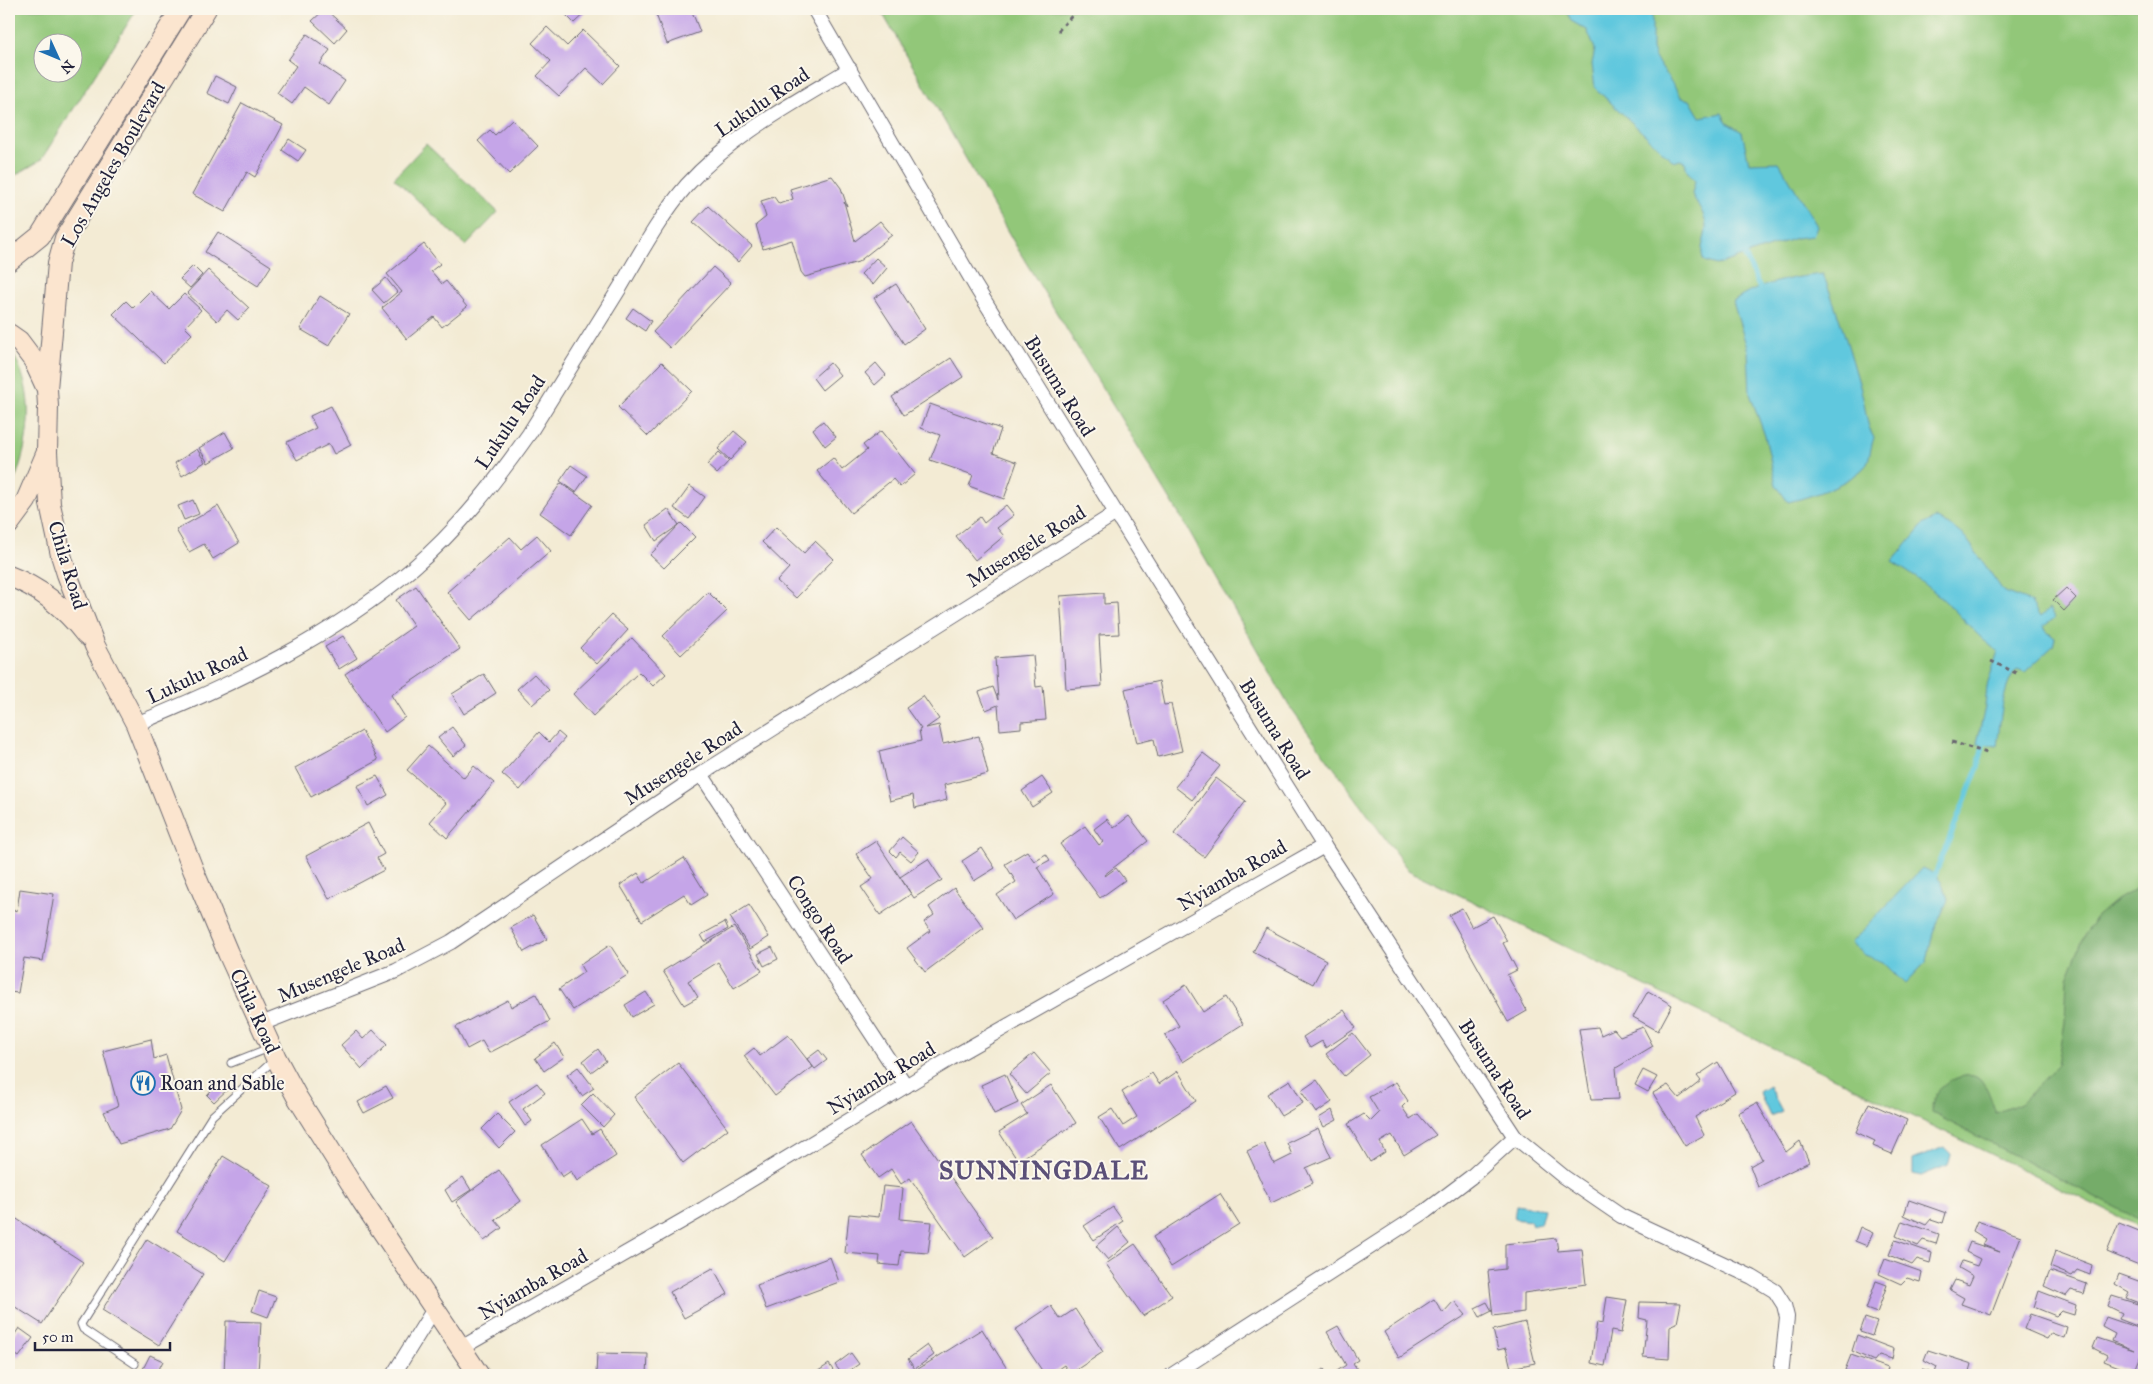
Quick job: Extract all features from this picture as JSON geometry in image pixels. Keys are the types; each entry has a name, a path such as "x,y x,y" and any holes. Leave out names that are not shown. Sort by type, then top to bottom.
{"street":[{"name":"Los Angeles Boulevard","path":"9,261 40,236 181,9"},
{"name":"Los Angeles Boulevard","path":"47,452 47,389 58,263 65,238 206,9"},
{"name":"Busuma Road","path":"814,9 976,287 1116,513 1324,846 1515,1137 1564,1177 1621,1216 1752,1277 1775,1291 1784,1305 1787,1317 1781,1371"},
{"name":"Lukulu Road","path":"136,724 205,696 263,667 316,636 413,568 467,514 508,465 658,224 687,186 706,167 734,144 850,69"},
{"path":"9,334 20,341 34,361 47,389"},
{"path":"9,524 26,501 47,452"},
{"name":"Chila Road","path":"47,452 50,504 61,555 95,646 136,724 197,881 274,1053 302,1106 479,1375"},
{"name":"Musengele Road","path":"261,1024 396,971 451,942 701,774 1116,513"},
{"name":"Chila Road","path":"9,576 35,587 56,602 95,646"},
{"name":"Congo Road","path":"701,774 906,1086"},
{"name":"Nyiamba Road","path":"461,1348 702,1209 969,1048 1324,846"},
{"path":"1172,1375 1426,1211 1471,1177 1515,1137"},
{"path":"393,1375 434,1309"}],"lane":[{"path":"231,1063 274,1053"},
{"path":"135,1364 83,1329 81,1324 212,1116 274,1053"}],"path":[{"path":"1058,31 1078,9"},
{"path":"1991,660 2018,674"},
{"path":"1952,742 1987,752"}],"green space":[{"path":"9,9 137,9 41,160 9,179"},
{"path":"880,9 2144,9 2144,1229 1408,870 1289,706 1188,529 1019,251"},
{"path":"426,144 498,212 466,246 394,178"},
{"path":"9,348 25,382 28,420 22,458 9,493"},
{"path":"2144,884 2144,1222 1932,1113 1934,1100 1939,1090 1959,1077 1970,1075 1979,1079 1987,1090 1996,1113 2021,1103 2058,1065 2065,1022 2067,978 2082,941 2095,918 2116,900"}],"water":[{"path":"1566,9 1652,9 1652,49 1655,58 1682,98 1690,100 1700,117 1722,113 1727,123 1742,132 1749,163 1779,162 1817,226 1813,236 1796,238 1717,265 1704,261 1702,252 1706,223 1692,194 1695,181 1687,171 1685,162 1680,160 1674,162 1595,88 1592,64 1595,49 1587,30 1571,21"},
{"path":"1823,274 1848,346 1861,390 1869,427 1874,438 1866,465 1852,477 1807,497 1788,502 1776,485 1765,436 1750,394 1748,351 1733,302 1765,285 1787,279"},
{"path":"1935,518 1950,525 1966,538 2004,592 2031,602 2040,617 2049,609 2055,618 2044,626 2046,631 2055,638 2053,646 2025,672 2017,669 2012,677 2002,706 1997,746 1977,743 1985,707 1987,686 1998,651 1937,594 1892,562 1924,524"},
{"path":"1922,868 1940,880 1948,900 1933,932 1927,961 1905,984 1883,962 1865,955 1851,943"},
{"path":"1769,1086 1782,1111 1770,1116 1759,1092"},
{"path":"1944,1147 1951,1154 1948,1165 1921,1176 1913,1174 1913,1160"},
{"path":"1516,1205 1544,1209 1540,1224 1532,1226 1530,1221 1514,1219"}],"building":[{"path":"325,9 347,29 335,43 312,21"},
{"path":"560,9 589,9 574,23"},
{"path":"654,9 691,9 700,32 667,44"},
{"path":"547,27 567,46 583,30 620,66 603,84 586,68 559,96 537,76 551,61 532,43"},
{"path":"307,34 330,50 320,64 345,81 329,105 304,87 292,104 277,93 296,66 288,60"},
{"path":"215,76 237,87 229,104 207,93"},
{"path":"242,103 283,125 255,177 247,172 225,212 192,194"},
{"path":"512,119 538,146 509,174 478,141 490,130 495,135"},
{"path":"289,139 306,150 298,161 282,150"},
{"path":"832,176 841,188 855,241 880,221 892,235 858,262 805,277 801,272 792,240 763,249 756,225 766,217 761,201 774,197 779,204 793,199 790,189"},
{"path":"708,206 752,246 738,262 693,222"},
{"path":"218,232 271,266 258,286 205,252"},
{"path":"424,244 440,264 431,271 442,284 446,281 467,307 442,327 434,317 407,339 382,308 402,292 387,274"},
{"path":"876,258 887,268 873,285 861,274"},
{"path":"193,266 202,275 190,288 180,279"},
{"path":"713,267 731,283 670,348 653,332"},
{"path":"208,270 249,308 238,320 227,310 217,321 187,293"},
{"path":"386,278 397,292 384,303 372,290"},
{"path":"896,284 925,329 904,344 874,298"},
{"path":"150,291 169,309 184,294 201,310 185,327 192,334 164,363 113,314 126,301 133,308"},
{"path":"320,296 349,314 329,346 300,329"},
{"path":"633,308 651,321 645,331 626,318"},
{"path":"951,358 963,377 904,415 892,397"},
{"path":"662,362 692,391 648,436 618,407"},
{"path":"830,363 840,375 822,390 813,378"},
{"path":"876,363 886,375 875,385 865,373"},
{"path":"930,404 1001,429 993,453 1017,462 1004,499 969,486 973,475 930,460 940,435 921,428"},
{"path":"331,406 351,445 334,454 329,444 297,460 287,442 316,428 310,416"},
{"path":"823,421 836,437 825,446 813,429"},
{"path":"734,431 747,442 730,460 718,449"},
{"path":"881,431 915,474 900,487 893,479 851,513 817,471 833,458 842,470 867,450 863,445"},
{"path":"225,432 234,448 208,463 199,448"},
{"path":"197,449 205,462 182,476 175,463"},
{"path":"719,452 729,461 717,474 707,465"},
{"path":"571,465 587,476 576,492 560,481"},
{"path":"561,483 592,505 571,535 540,513"},
{"path":"690,486 705,497 689,519 674,508"},
{"path":"193,500 199,514 184,520 178,506"},
{"path":"1006,505 1014,515 997,528 1004,536 975,560 956,536 980,517 984,523"},
{"path":"218,506 239,543 213,559 204,544 189,552 176,530"},
{"path":"668,509 679,525 656,541 646,525"},
{"path":"681,523 695,537 664,568 650,555"},
{"path":"776,527 804,553 815,541 834,559 796,598 777,581 789,568 762,542"},
{"path":"537,535 551,551 471,620 447,592 510,537 521,549"},
{"path":"416,586 460,649 391,695 405,717 385,732 345,674 414,626 396,600"},
{"path":"2066,588 2076,598 2064,611 2053,600"},
{"path":"708,592 727,611 681,655 663,636"},
{"path":"1104,593 1104,604 1117,603 1119,634 1099,635 1102,686 1066,689 1060,596"},
{"path":"611,615 628,630 597,664 580,648"},
{"path":"343,636 357,658 339,669 325,647"},
{"path":"632,638 666,674 653,686 639,672 593,716 573,694"},
{"path":"1033,655 1036,687 1043,686 1046,720 1021,722 1021,728 1000,730 998,705 986,710 979,692 993,687 998,700 995,658"},
{"path":"484,674 496,693 464,714 452,694"},
{"path":"534,674 549,690 532,705 517,689"},
{"path":"1159,681 1164,705 1171,704 1182,751 1158,757 1154,739 1137,743 1125,689"},
{"path":"923,696 939,719 926,728 939,725 943,744 979,736 988,774 944,785 947,800 915,808 913,795 890,801 879,751 921,741 919,730 921,729 906,708"},
{"path":"452,727 466,745 453,756 438,738"},
{"path":"362,731 378,760 311,797 295,768"},
{"path":"539,732 549,742 558,732 565,738 520,790 502,774"},
{"path":"428,746 464,778 474,766 494,783 447,838 430,822 446,803 407,770"},
{"path":"1203,753 1220,766 1192,800 1175,787"},
{"path":"377,776 388,795 368,806 357,786"},
{"path":"1042,777 1053,793 1032,807 1022,791"},
{"path":"1216,778 1246,801 1204,857 1174,834"},
{"path":"1129,816 1148,841 1104,875 1116,868 1125,880 1100,898 1060,844 1085,826 1099,845 1103,842 1094,829 1107,819 1114,828"},
{"path":"368,823 384,854 377,858 384,870 329,899 306,856"},
{"path":"902,837 919,852 911,861 900,852 896,857 890,851"},
{"path":"876,841 911,894 880,915 861,887 873,879 856,854"},
{"path":"982,848 995,868 974,881 962,861"},
{"path":"1027,851 1034,861 1046,854 1050,860 1037,867 1054,894 1013,920 997,895 1016,882 1005,864"},
{"path":"684,858 707,895 691,905 684,894 642,921 620,885 638,873 644,883"},
{"path":"928,859 942,880 914,898 900,877"},
{"path":"954,888 984,928 925,972 907,948 930,931 924,922 934,915 929,907"},
{"path":"20,889 54,894 43,961 24,958 18,993 9,992 9,919 10,909 17,911"},
{"path":"749,905 769,937 750,949 730,917"},
{"path":"1462,908 1472,927 1493,916 1507,941 1503,943 1517,970 1507,975 1527,1011 1508,1022 1449,915"},
{"path":"533,915 547,939 524,952 511,928"},
{"path":"725,922 728,929 705,942 701,935"},
{"path":"734,927 762,971 734,988 718,962 688,981 698,997 684,1005 663,971"},
{"path":"1266,928 1326,960 1313,984 1253,952"},
{"path":"610,945 629,974 573,1010 559,989 584,972 580,965"},
{"path":"772,947 778,959 764,966 758,954"},
{"path":"1186,985 1203,1012 1226,997 1243,1024 1183,1062 1165,1035 1179,1026 1163,1000"},
{"path":"1648,991 1672,1005 1658,1031 1633,1017"},
{"path":"646,992 654,1004 632,1017 625,1005"},
{"path":"536,994 550,1021 489,1053 482,1041 467,1049 456,1027 508,1000 511,1007"},
{"path":"1344,1010 1356,1028 1326,1048 1322,1041 1310,1048 1303,1037"},
{"path":"1598,1027 1601,1035 1614,1029 1620,1036 1643,1027 1653,1046 1616,1068 1619,1099 1591,1100 1579,1029"},
{"path":"373,1030 387,1045 362,1069 341,1045 356,1031 363,1039"},
{"path":"1353,1033 1370,1055 1344,1076 1326,1054"},
{"path":"788,1035 813,1067 775,1096 744,1056 754,1048 760,1056"},
{"name":"Roan and Sable","path":"151,1039 154,1059 166,1055 181,1110 170,1129 119,1144 104,1112 118,1106 103,1051"},
{"path":"555,1043 564,1057 544,1071 535,1058"},
{"path":"598,1049 606,1061 591,1072 583,1061"},
{"path":"819,1050 827,1060 815,1069 807,1059"},
{"path":"1034,1053 1051,1073 1026,1094 1009,1074"},
{"path":"1718,1062 1735,1092 1695,1117 1704,1135 1685,1146 1653,1093 1668,1085 1679,1098 1701,1081 1697,1076"},
{"path":"678,1063 728,1129 683,1163 634,1097"},
{"path":"578,1067 594,1088 582,1096 567,1075"},
{"path":"1643,1070 1657,1077 1648,1092 1635,1085"},
{"path":"1178,1071 1196,1101 1120,1150 1099,1117 1112,1109 1123,1126 1137,1117 1122,1092 1152,1073 1159,1084"},
{"path":"1005,1074 1018,1103 994,1114 981,1085"},
{"path":"221,1080 229,1088 214,1102 207,1095"},
{"path":"1290,1080 1303,1103 1281,1116 1267,1094"},
{"path":"1317,1080 1332,1102 1316,1113 1301,1091"},
{"path":"1396,1082 1408,1101 1402,1107 1410,1119 1418,1114 1436,1135 1404,1155 1392,1135 1380,1142 1385,1152 1370,1162 1348,1124 1364,1114 1371,1121 1379,1113 1369,1097"},
{"path":"537,1083 545,1093 523,1109 532,1121 525,1126 509,1102"},
{"path":"1051,1085 1076,1123 1018,1161 999,1132 1027,1114 1021,1105"},
{"path":"386,1086 393,1098 364,1113 358,1102"},
{"path":"593,1093 614,1115 603,1127 581,1105"},
{"path":"1757,1103 1786,1152 1800,1141 1809,1162 1758,1187 1750,1166 1762,1159 1738,1113"},
{"path":"1869,1103 1907,1120 1892,1154 1873,1146 1875,1141 1856,1132"},
{"path":"1332,1110 1337,1120 1324,1127 1319,1118"},
{"path":"497,1114 515,1132 499,1148 482,1129"},
{"path":"582,1119 592,1134 600,1129 616,1156 577,1181 571,1171 562,1177 542,1145"},
{"path":"911,1121 993,1237 965,1257 910,1178 901,1184 891,1169 878,1178 862,1155"},
{"path":"1318,1128 1331,1157 1306,1168 1313,1183 1271,1203 1247,1151 1264,1143 1274,1164 1292,1155 1287,1143"},
{"path":"223,1156 272,1186 225,1261 177,1231"},
{"path":"499,1170 521,1201 495,1220 502,1228 484,1241 456,1202"},
{"path":"463,1177 471,1190 452,1202 445,1190"},
{"path":"883,1186 903,1188 900,1219 932,1222 928,1253 901,1251 899,1266 879,1264 880,1256 845,1253 849,1214 879,1217"},
{"path":"1220,1194 1239,1224 1171,1267 1153,1237"},
{"path":"1909,1200 1946,1213 1943,1223 1931,1219 1926,1225 1904,1215"},
{"path":"1113,1207 1123,1221 1094,1240 1084,1226"},
{"path":"9,1214 83,1262 42,1324 9,1303"},
{"path":"1902,1221 1939,1234 1936,1244 1923,1240 1918,1246 1896,1236"},
{"path":"1977,1221 2021,1236 1991,1315 1961,1304 1964,1298 1950,1290 1955,1280 1969,1285 1973,1276 1959,1268 1962,1261 1977,1266 1980,1259 1966,1252 1970,1242 2000,1252 1983,1245 1986,1239 1973,1231"},
{"path":"2119,1223 2144,1233 2144,1267 2107,1252"},
{"path":"1118,1227 1130,1242 1108,1260 1096,1246"},
{"path":"1860,1227 1873,1233 1867,1246 1855,1241"},
{"path":"1556,1238 1558,1251 1582,1249 1586,1284 1524,1293 1524,1312 1493,1316 1488,1271 1505,1269 1505,1244"},
{"path":"147,1239 203,1274 159,1345 102,1310"},
{"path":"1895,1240 1932,1253 1930,1263 1917,1259 1912,1265 1889,1255"},
{"path":"1135,1244 1172,1296 1143,1316 1106,1264"},
{"path":"2055,1251 2092,1265 2090,1275 2077,1270 2072,1276 2050,1267"},
{"path":"830,1257 839,1282 766,1309 757,1285"},
{"path":"1885,1259 1922,1272 1920,1282 1907,1278 1901,1284 1879,1274"},
{"path":"713,1268 728,1294 684,1318 670,1292"},
{"path":"2050,1271 2087,1284 2084,1294 2071,1290 2066,1296 2044,1286"},
{"path":"2119,1274 2144,1283 2144,1305 2126,1298 2129,1292 2115,1284"},
{"path":"1876,1281 1887,1285 1877,1313 1866,1309"},
{"path":"259,1291 276,1297 268,1317 252,1311"},
{"path":"2039,1291 2076,1305 2074,1315 2061,1311 2056,1316 2034,1307"},
{"path":"2112,1296 2144,1306 2144,1329 2119,1319 2122,1313 2108,1306"},
{"path":"1607,1297 1627,1300 1621,1333 1611,1331 1605,1366 1591,1363 1597,1322 1603,1323"},
{"path":"1434,1299 1443,1313 1454,1301 1466,1315 1399,1358 1384,1332"},
{"path":"1487,1302 1492,1311 1480,1317 1475,1308"},
{"path":"1640,1302 1681,1303 1677,1323 1670,1326 1669,1359 1643,1357 1647,1320 1639,1318"},
{"path":"1051,1306 1060,1319 1075,1309 1103,1352 1070,1374 1064,1365 1049,1375 1045,1375 1015,1330"},
{"path":"2030,1314 2067,1327 2064,1338 2051,1333 2047,1339 2024,1329"},
{"path":"2106,1317 2144,1330 2144,1347 2134,1373 2104,1361 2107,1355 2093,1348 2097,1338 2134,1350 2112,1341 2115,1334 2102,1327"},
{"path":"1865,1318 1877,1322 1872,1336 1860,1332"},
{"path":"226,1321 261,1322 258,1373 224,1375"},
{"path":"1525,1322 1535,1363 1511,1368 1506,1348 1498,1350 1493,1330"},
{"path":"1338,1326 1358,1360 1353,1363 1361,1375 1331,1375 1346,1365 1327,1332"},
{"path":"19,1328 33,1338 19,1357 9,1350 9,1343"},
{"path":"982,1329 1011,1375 917,1375 915,1371"},
{"path":"1857,1335 1894,1349 1892,1359 1879,1355 1874,1361 1852,1351"},
{"path":"927,1345 934,1355 915,1369 908,1359"},
{"path":"1928,1350 1972,1364 1969,1375 1920,1375 1922,1369 1935,1373 1937,1367 1924,1360"},
{"path":"597,1353 648,1354 647,1375 596,1375"},
{"path":"851,1353 859,1364 843,1375 835,1365"},
{"path":"150,1355 163,1361 156,1375 140,1375"},
{"path":"1851,1355 1888,1368 1886,1375 1857,1375 1845,1370"},
{"path":"829,1364 836,1375 812,1375"},
{"path":"1324,1369 1328,1375 1313,1375"}],"waterway":[{"path":"1742,249 1762,293"},
{"path":"1931,880 1935,875 1978,767 1985,737"}],"place":[{"name":"Roan and Sable","path":"143,1083"}],"district":[{"name":"SUNNINGDALE","path":"1044,1170"}]}
